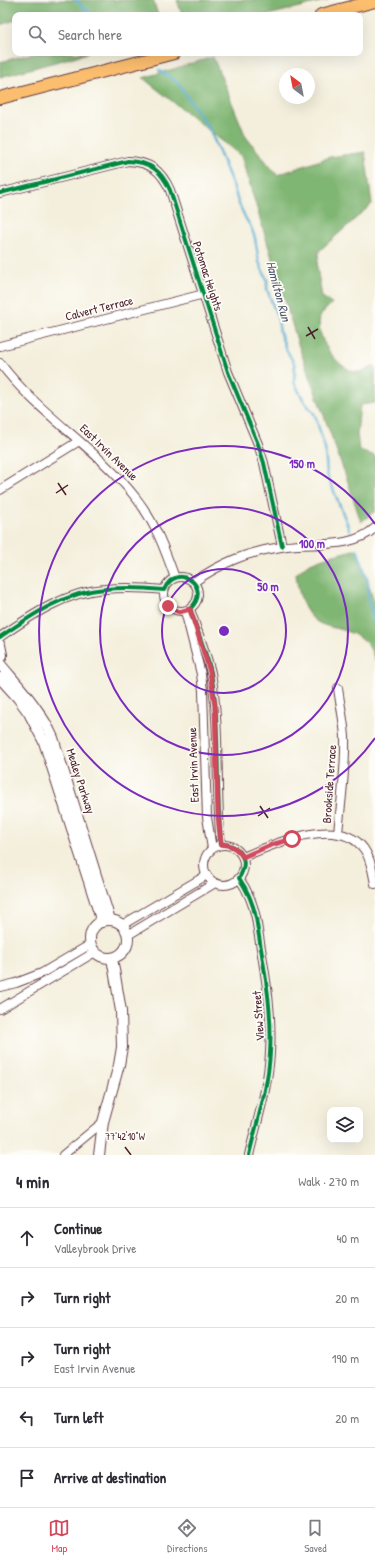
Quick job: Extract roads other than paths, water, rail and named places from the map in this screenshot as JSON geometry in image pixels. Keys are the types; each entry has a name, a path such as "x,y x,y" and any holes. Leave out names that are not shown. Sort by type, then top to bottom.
{"main road":[{"path":"333,12 375,1"},
{"path":"0,98 162,56"}],"street":[{"name":"Potomac Heights","path":"0,193 117,162 140,162 149,165 158,171 170,190 228,372 264,463 282,546"},
{"name":"Calvert Terrace","path":"0,346 204,294"},
{"name":"East Irvin Avenue","path":"0,363 25,392 79,441 136,498 154,526 165,549 175,578"},
{"path":"0,490 79,441"},
{"path":"194,582 232,559 249,553 282,546 310,546 340,543 358,538 375,528"},
{"path":"182,577 188,578 194,582 198,589 198,597 195,604 187,610 179,612 168,606 165,602 164,590 170,580 182,577"},
{"path":"0,637 42,609 83,593 104,589 132,587 164,590"},
{"name":"East Irvin Avenue","path":"187,610 210,672 214,700 218,815 221,844"},
{"name":"East Irvin Avenue","path":"187,610 201,674 203,691 207,816 212,849"},
{"path":"0,645 2,654 0,659"},
{"name":"Mealey Parkway","path":"0,664 36,708 46,722 53,738 106,921"},
{"name":"Mealey Parkway","path":"0,678 29,713 44,742 106,921"},
{"name":"Brookside Terrace","path":"338,688 345,736 345,772 338,833"},
{"path":"243,857 271,845 292,839 317,833 338,833 356,842 364,850 369,859 375,884"},
{"path":"128,934 215,883 228,884 239,878 243,872 245,864 238,849 230,845 221,844 212,849 204,860 207,875 215,883"},
{"path":"122,925 207,875"},
{"name":"View Street","path":"239,878 248,892 255,913 270,1020 270,1053 267,1082 249,1155"},
{"path":"106,921 117,922 122,925 128,934 128,942 120,955 112,958 106,958 93,948 90,937 96,925 106,921"},
{"path":"0,987 16,983 42,973 93,948"},
{"path":"0,1009 93,948"},
{"path":"99,1155 104,1122 119,1065 122,1047 121,1011 112,958"},
{"path":"63,1155 104,1122"}],"waterway":[{"name":"Hamilton Run","path":"75,0 89,12"},
{"name":"Hamilton Run","path":"159,70 177,82 210,130 234,188 238,202 251,227 255,238 259,262 267,280 267,289 278,319 280,333 286,349 295,365 294,382 304,401 315,415 325,448 327,474 350,531"},
{"name":"Hamilton Run","path":"357,549 368,581 368,598 375,625"}]}
